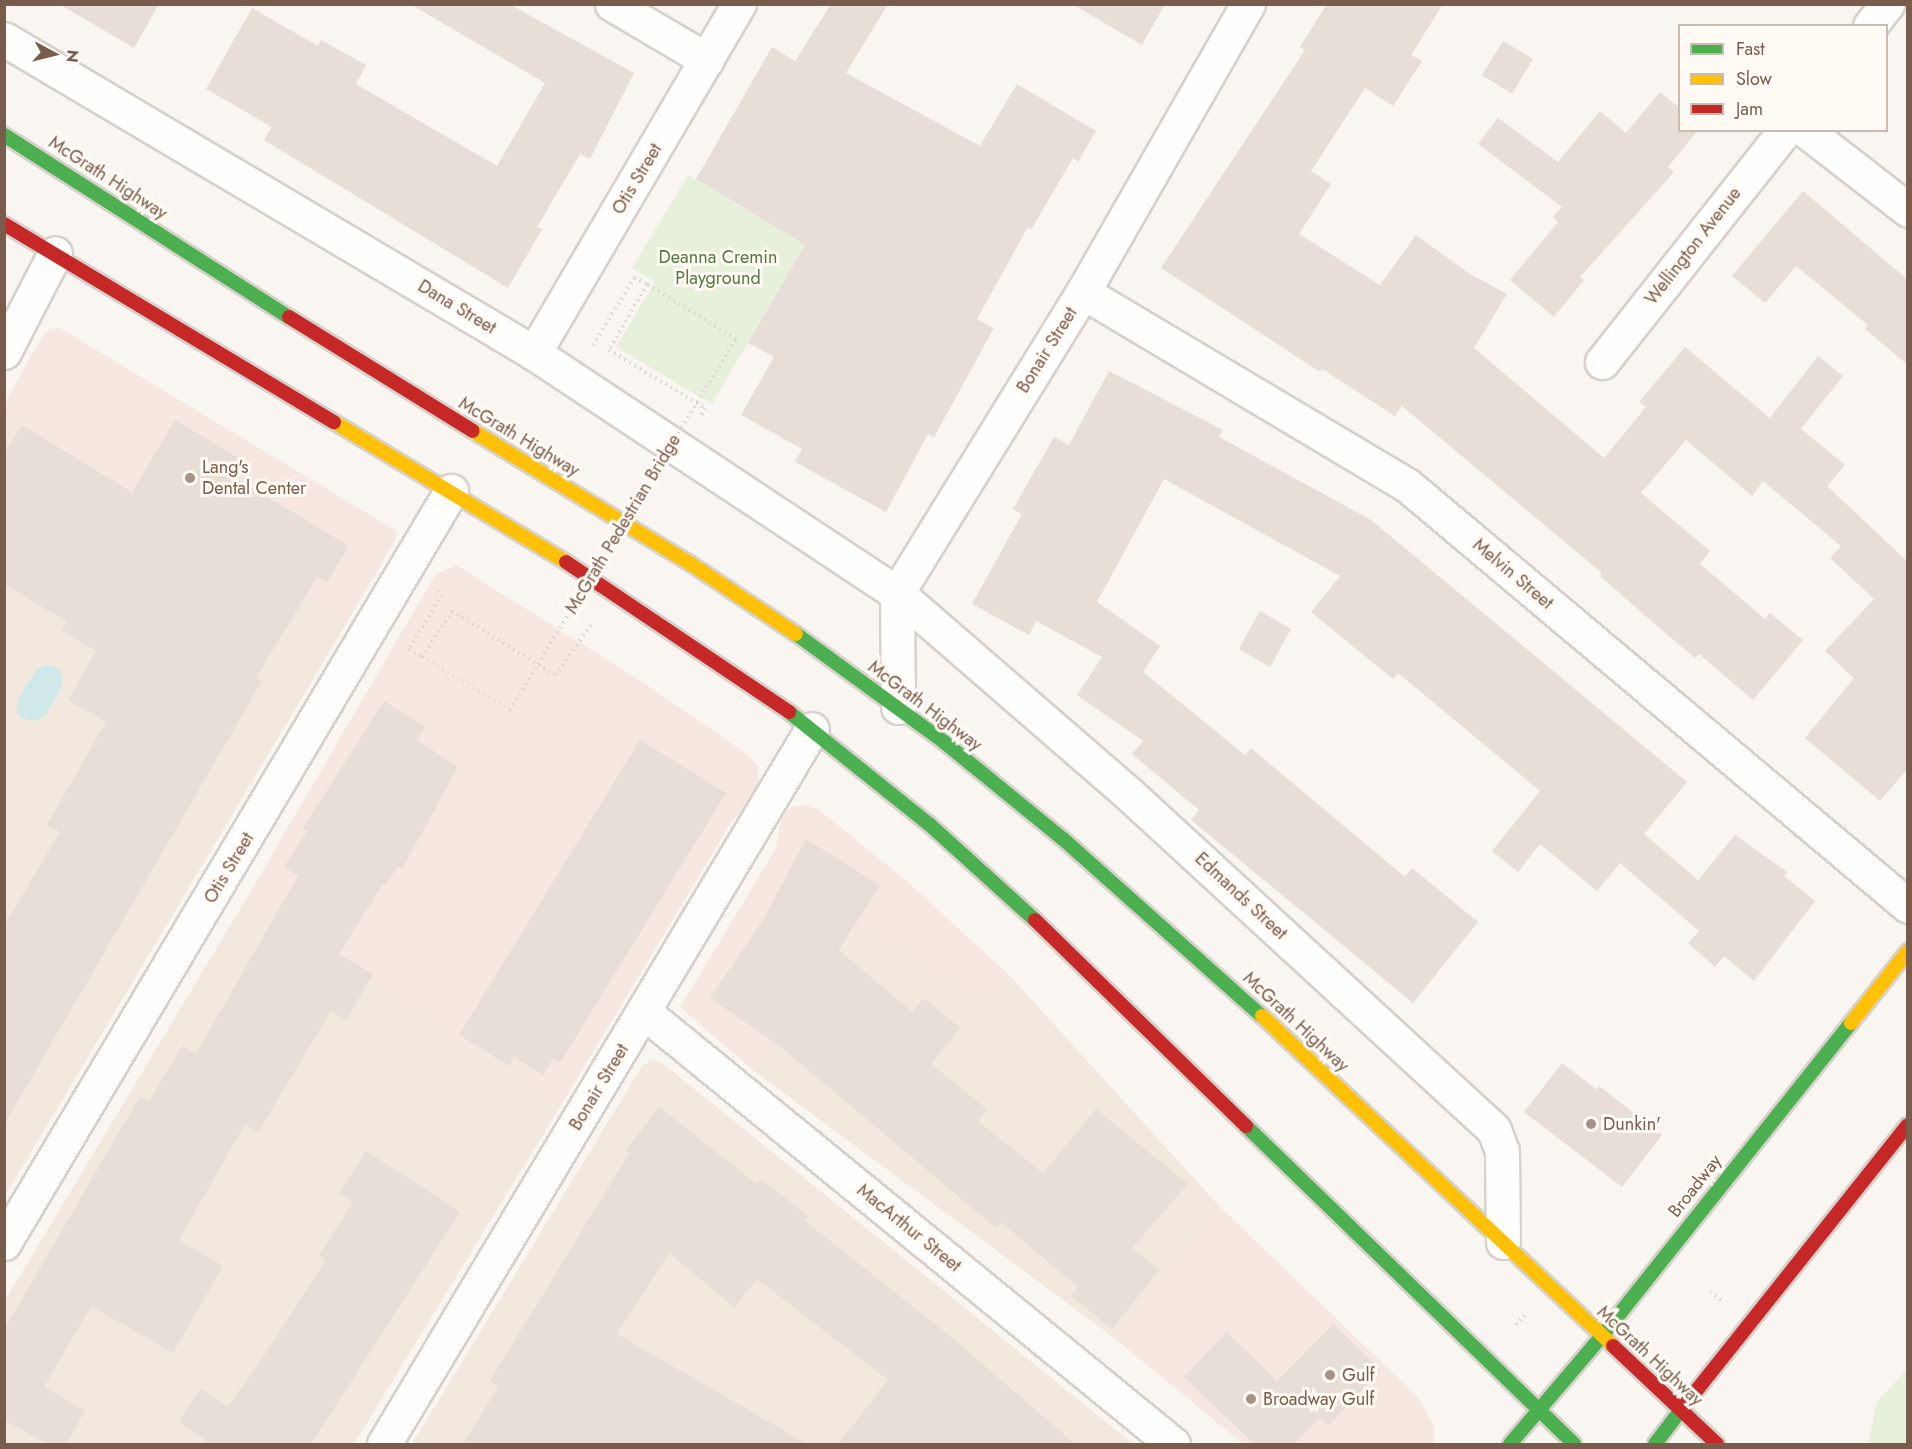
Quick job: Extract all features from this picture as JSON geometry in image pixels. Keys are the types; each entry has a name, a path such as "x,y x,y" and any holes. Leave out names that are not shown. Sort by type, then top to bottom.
{"main road":[{"name":"McGrath Highway","path":"4,135 293,320 691,564 898,707 1005,790 1178,938 1718,1444"},
{"path":"4,224 451,491 676,632 812,729 929,824 1036,921 1574,1444"},
{"name":"Broadway","path":"1510,1444 1602,1336 1908,951"},
{"path":"1655,1444 1908,1125"}],"street":[{"path":"612,4 707,60"},
{"name":"Otis Street","path":"534,353 739,4"},
{"name":"Bonair Street","path":"897,593 1083,292 1248,4"},
{"path":"1872,24 1887,4"},
{"name":"Dana Street","path":"4,39 534,353 897,593"},
{"name":"Wellington Avenue","path":"1602,362 1783,132"},
{"path":"1808,132 1908,210"},
{"path":"4,352 55,254"},
{"name":"Melvin Street","path":"1083,292 1407,485 1908,906"},
{"name":"Otis Street","path":"4,1243 451,491"},
{"path":"897,593 898,707"},
{"name":"Edmands Street","path":"897,593 1129,794 1494,1130 1502,1151 1503,1242"},
{"name":"Bonair Street","path":"384,1444 812,729"},
{"name":"MacArthur Street","path":"644,1012 1173,1444"}],"path":[{"path":"591,348 634,278 647,285 609,350 705,408 700,419"},
{"name":"McGrath Pedestrian Bridge","path":"422,657 510,710 736,339 647,285"},
{"path":"436,591 442,595 409,649 422,657 452,611 555,675 577,643"},
{"path":"1516,1325 1526,1314"}],"shaded area":[{"path":"60,328 395,530 397,537 347,622 5,414 5,402 44,334 50,329"},
{"path":"5,414 347,622 5,1196"},
{"path":"456,565 641,681 747,754 758,767 758,794 732,821 561,1105 245,901 435,575"},
{"path":"804,805 818,809 909,883 1010,976 988,1003 859,925 753,1070 680,1007 776,848 781,819 791,807"},
{"path":"245,901 561,1105 354,1444 8,1444 4,1442 4,1302"},
{"path":"859,925 987,1003 1010,976 1219,1206 1113,1337 753,1070"},
{"path":"652,1060 661,1062 1133,1444 412,1444 642,1066"},
{"path":"1219,1206 1418,1397 1434,1426 1434,1444 1243,1444 1113,1337"}],"green space":[{"name":"Deanna Cremin Playground","path":"688,175 805,245 712,404 616,347 655,282 632,268"},
{"path":"1907,1369 1907,1444 1868,1444 1877,1402"}],"water":[{"path":"46,665 58,668 63,677 61,688 45,716 35,721 23,719 17,712 18,700 37,669"}],"building":[{"path":"59,4 159,4 134,48"},
{"path":"410,4 509,4 634,73 590,159 580,154 537,227 542,229 508,288 264,140 272,127 206,89 252,8 318,46 321,40 366,65 356,84 497,166 545,83"},
{"path":"831,4 888,4 846,73 980,146 1017,84 1096,131 1078,162 1073,158 1031,230 1028,227 977,319 994,328 934,437 928,434 886,512 795,462 802,449 741,415 774,357 748,343 805,245 696,179 772,47 795,61"},
{"path":"1072,4 1165,4 1142,45"},
{"path":"1327,4 1443,4 1411,55 1422,61 1393,106 1365,88 1311,171 1331,184 1299,234 1380,285 1416,235 1470,274 1507,294 1474,348 1604,458 1646,407 1639,402 1685,347 1770,418 1818,356 1843,376 1801,429 1845,465 1827,486 1908,562 1908,768 1880,801 1805,738 1854,678 1825,651 1874,599 1830,558 1841,546 1763,481 1752,496 1686,440 1641,493 1710,551 1700,564 1765,619 1770,613 1803,640 1753,700 1699,654 1695,658 1600,576 1602,573 1402,406 1395,416 1322,369 1320,372 1161,268 1305,50 1300,47"},
{"path":"1503,41 1533,59 1512,94 1482,75"},
{"path":"1660,92 1678,106 1678,132 1696,132 1668,167 1674,172 1580,277 1584,280 1554,317 1510,280 1558,222 1553,217 1562,207 1478,144 1498,118 1558,162 1600,111 1626,133"},
{"path":"1803,191 1908,280 1908,365 1865,329 1868,325 1796,266 1765,303 1732,276"},
{"path":"1109,371 1223,430 1219,437 1371,520 1687,782 1644,834 1698,880 1735,835 1787,872 1784,876 1815,901 1754,981 1724,956 1715,967 1688,943 1699,931 1620,863 1597,891 1540,844 1518,872 1492,851 1540,791 1398,673 1393,679 1311,612 1340,576 1164,479 1097,602 1160,646 1143,672 1245,755 1251,748 1405,877 1412,868 1478,922 1413,1003 1191,820 1199,810 1132,754 1143,741 1077,695 1102,657 1036,621 1029,635 972,604 1022,514 1013,509 1054,437 1069,445"},
{"path":"175,420 247,463 238,479 349,546 327,582 317,577 256,678 262,681 4,1125 4,926 60,832 47,825 106,722 68,700 96,651 62,631 67,622 4,584 4,454 22,425 132,492"},
{"path":"1260,611 1291,629 1270,667 1239,649"},
{"path":"384,701 425,727 417,740 458,767 402,869 398,866 385,886 383,884 339,954 373,974 346,1020 331,1011 258,1132 245,1124 179,1240 223,1266 173,1353 91,1306 44,1387 85,1411 66,1444 47,1444 4,1420 4,1330 140,1096 149,1102 182,1046 196,1054 298,876 284,867 307,831 303,828"},
{"path":"640,740 726,793 560,1063 553,1059 543,1075 514,1057 509,1066 459,1035"},
{"path":"806,839 880,885 839,950 912,1012 924,998 960,1028 931,1064 987,1109 978,1121 1043,1173 1096,1109 1188,1184 1132,1248 1159,1270 1112,1329 1071,1296 1078,1287 1001,1222 996,1228 781,1047 710,998 763,920"},
{"path":"1562,1063 1597,1090 1599,1086 1662,1135 1622,1187 1524,1112"},
{"path":"659,1107 757,1184 761,1179 809,1217 805,1221 956,1341 1075,1444 838,1444 888,1380 757,1279 734,1307 669,1253 617,1334 807,1444 463,1444 499,1386 490,1381 630,1152 626,1150"},
{"path":"366,1151 460,1212 311,1444 204,1444 207,1440 179,1422 200,1389 228,1407 258,1365 326,1260 319,1255 353,1202 339,1193"},
{"path":"1333,1324 1381,1370 1328,1426 1320,1418 1294,1444 1254,1444 1184,1377 1227,1332 1277,1381"}],"traffic: fast":[{"path":"4,135 289,317"},
{"path":"796,634 944,742 1063,839 1262,1016"},
{"path":"789,712 929,824 1035,920"},
{"path":"1602,1336 1851,1023"},
{"path":"1246,1126 1574,1444"},
{"path":"1510,1444 1602,1336"},
{"path":"1655,1444 1681,1410"}],"traffic: slow":[{"path":"334,422 566,562"},
{"path":"473,431 691,564 796,634"},
{"path":"1851,1023 1908,951"},
{"path":"1262,1016 1613,1346"}],"traffic: jam":[{"path":"4,224 334,422"},
{"path":"289,317 473,431"},
{"path":"566,562 789,712"},
{"path":"1035,920 1246,1126"},
{"path":"1681,1410 1908,1125"},
{"path":"1613,1346 1717,1444"}],"place":[{"name":"Lang's Dental Center","path":"190,478"},
{"name":"Dunkin'","path":"1591,1124"},
{"name":"Gulf","path":"1330,1375"},
{"name":"Broadway Gulf","path":"1251,1399"}]}
